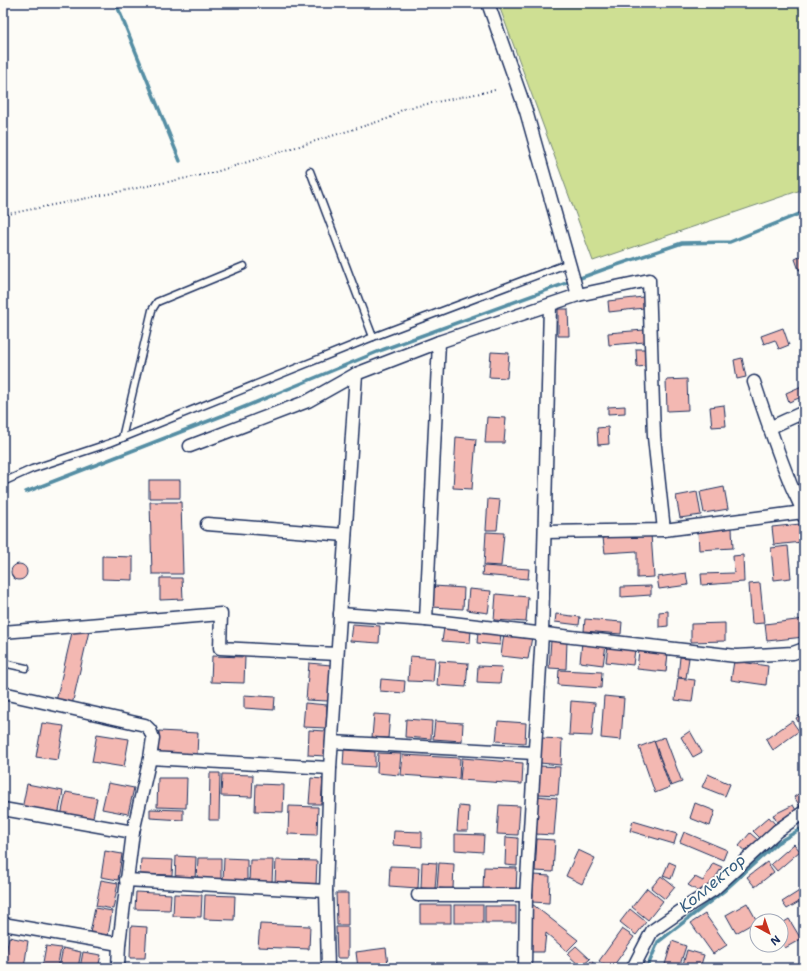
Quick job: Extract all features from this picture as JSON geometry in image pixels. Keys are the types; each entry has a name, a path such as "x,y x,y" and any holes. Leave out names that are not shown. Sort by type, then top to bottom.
{"street":[{"path":"488,3 526,111 575,285"},
{"path":"190,446 308,401 356,374 439,342 550,305 575,285 649,280 654,437 664,530"},
{"path":"525,968 526,896 542,634 550,305"},
{"path":"426,620 439,342"},
{"path":"328,968 326,891 330,768 356,374"},
{"path":"545,532 664,530 804,514 769,428 754,382"},
{"path":"769,428 804,412"},
{"path":"206,524 345,536"},
{"path":"3,632 221,614 220,648 337,654"},
{"path":"340,614 426,620 736,656 793,653 804,648"},
{"path":"3,692 145,725 150,730 153,738 150,758 133,832 126,880 118,968"},
{"path":"332,742 534,753"},
{"path":"150,758 330,768"},
{"path":"3,809 133,832"},
{"path":"633,968 652,932 713,890 776,831 804,812"},
{"path":"126,880 326,891"},
{"path":"418,895 526,896"},
{"path":"3,924 119,944"}],"lane":[{"path":"310,170 373,337"},
{"path":"3,482 32,469 122,438 373,337 569,263"},
{"path":"122,438 154,304 244,266"},
{"path":"3,663 26,668"}],"path":[{"path":"3,215 212,173 390,118 403,109 495,90"}],"green space":[{"path":"498,3 804,3 804,189 593,261"}],"building":[{"path":"804,255 804,268 799,270 795,259"},
{"path":"643,297 644,308 609,312 608,301"},
{"path":"558,309 568,309 569,336 558,336"},
{"path":"783,328 789,345 779,349 775,340 764,344 761,336"},
{"path":"644,330 645,342 609,345 608,333"},
{"path":"636,349 645,349 647,366 637,367"},
{"path":"491,352 509,353 507,378 489,377"},
{"path":"742,358 746,377 737,379 734,360"},
{"path":"687,379 688,410 667,411 666,380"},
{"path":"804,385 804,396 789,402 786,393"},
{"path":"724,405 726,426 712,427 710,407"},
{"path":"625,406 625,413 608,414 608,407"},
{"path":"804,416 804,435 796,420"},
{"path":"487,417 506,418 504,443 485,443"},
{"path":"608,427 609,444 598,445 597,428"},
{"path":"456,437 476,439 472,489 453,488"},
{"path":"149,480 180,480 180,498 149,498"},
{"path":"724,487 728,509 704,513 700,492"},
{"path":"697,492 701,515 680,518 676,496"},
{"path":"488,499 500,500 497,530 486,530"},
{"path":"150,502 181,502 183,574 152,574"},
{"path":"800,524 802,542 774,545 772,527"},
{"path":"732,528 733,548 699,550 698,530"},
{"path":"486,532 504,533 501,566 484,565"},
{"path":"651,534 654,577 637,578 637,551 605,553 603,538"},
{"path":"788,546 791,578 774,580 771,548"},
{"path":"743,555 744,582 702,585 701,574 734,573 733,556"},
{"path":"102,556 133,557 133,580 102,579"},
{"path":"16,564 22,564 27,569 25,578 22,580 16,580 11,575 11,569"},
{"path":"483,566 529,569 528,579 482,575"},
{"path":"686,573 688,585 659,589 657,577"},
{"path":"160,578 182,578 183,599 160,600"},
{"path":"760,583 764,623 752,624 749,584"},
{"path":"434,586 464,588 463,609 432,607"},
{"path":"651,586 651,595 621,597 621,587"},
{"path":"469,589 491,591 488,613 467,610"},
{"path":"496,594 528,597 526,622 494,620"},
{"path":"668,611 668,626 659,627 659,612"},
{"path":"556,614 580,617 579,625 555,622"},
{"path":"585,619 622,622 621,634 584,631"},
{"path":"804,619 804,637 767,641 765,624"},
{"path":"725,623 725,641 691,642 691,624"},
{"path":"352,624 380,626 379,643 350,641"},
{"path":"73,628 89,631 72,705 56,701"},
{"path":"444,628 471,630 470,643 442,641"},
{"path":"478,631 501,632 500,645 477,643"},
{"path":"504,633 532,637 528,659 501,656"},
{"path":"551,640 567,641 566,669 549,668"},
{"path":"582,642 606,645 603,665 580,662"},
{"path":"608,645 635,649 633,665 606,662"},
{"path":"639,650 668,653 666,672 637,669"},
{"path":"212,656 245,657 244,683 211,682"},
{"path":"410,656 435,658 433,682 408,681"},
{"path":"680,657 689,658 686,678 678,677"},
{"path":"439,661 468,663 466,687 437,685"},
{"path":"734,661 768,666 766,685 731,680"},
{"path":"309,663 331,665 328,701 306,700"},
{"path":"478,666 502,667 500,683 477,682"},
{"path":"559,670 602,672 601,688 558,685"},
{"path":"678,678 695,680 692,702 675,700"},
{"path":"381,679 405,681 404,693 380,691"},
{"path":"244,695 275,697 274,710 244,708"},
{"path":"604,696 624,698 621,740 601,738"},
{"path":"571,701 595,703 592,736 569,735"},
{"path":"305,703 327,705 326,728 303,727"},
{"path":"804,713 804,731 803,731 796,718"},
{"path":"374,714 390,715 388,738 372,737"},
{"path":"406,719 432,721 431,739 405,737"},
{"path":"435,721 463,723 462,741 433,739"},
{"path":"498,721 526,723 525,743 496,741"},
{"path":"792,721 799,731 773,750 766,739"},
{"path":"42,723 64,726 58,760 36,757"},
{"path":"309,730 326,731 325,756 308,755"},
{"path":"159,731 198,733 197,755 158,754"},
{"path":"690,731 702,752 693,757 681,737"},
{"path":"97,734 129,739 124,767 92,762"},
{"path":"665,737 682,782 671,786 654,741"},
{"path":"542,738 562,739 561,765 540,763"},
{"path":"654,741 670,787 655,793 639,747"},
{"path":"344,750 375,752 375,767 343,765"},
{"path":"378,753 401,754 399,775 377,773"},
{"path":"403,755 460,758 459,779 401,775"},
{"path":"462,758 523,763 522,784 460,780"},
{"path":"540,766 560,767 558,795 538,794"},
{"path":"210,773 220,773 219,820 209,820"},
{"path":"222,774 253,775 252,797 221,796"},
{"path":"708,774 730,784 725,796 702,787"},
{"path":"158,778 187,778 186,808 157,807"},
{"path":"311,778 323,779 321,804 309,804"},
{"path":"108,783 134,788 128,814 102,809"},
{"path":"27,784 63,791 58,816 22,809"},
{"path":"256,784 284,785 283,812 255,811"},
{"path":"804,790 804,803 800,806 794,797"},
{"path":"66,792 97,798 92,822 61,816"},
{"path":"537,796 557,798 554,835 535,834"},
{"path":"695,803 715,811 710,826 690,818"},
{"path":"499,805 520,806 518,835 497,834"},
{"path":"793,805 797,812 777,822 773,815"},
{"path":"289,806 318,807 317,835 288,834"},
{"path":"459,806 469,807 468,831 457,831"},
{"path":"150,809 183,810 183,820 150,818"},
{"path":"769,817 775,824 760,838 753,831"},
{"path":"633,821 677,834 674,844 630,831"},
{"path":"394,831 422,832 422,847 393,845"},
{"path":"684,832 727,850 723,860 680,842"},
{"path":"750,833 758,840 747,853 739,846"},
{"path":"455,834 484,835 483,852 455,850"},
{"path":"506,837 518,838 517,866 505,865"},
{"path":"537,839 555,840 553,872 535,871"},
{"path":"804,840 804,849 799,843"},
{"path":"794,844 800,851 777,871 771,864"},
{"path":"578,850 595,858 582,884 566,876"},
{"path":"105,851 122,854 118,880 101,877"},
{"path":"176,856 196,857 195,880 175,880"},
{"path":"198,858 221,858 221,881 197,881"},
{"path":"224,858 247,859 247,882 223,881"},
{"path":"141,859 173,860 172,875 140,874"},
{"path":"250,860 273,860 272,883 249,882"},
{"path":"276,860 317,861 316,885 275,883"},
{"path":"422,862 437,863 435,889 421,888"},
{"path":"669,862 676,865 671,879 663,876"},
{"path":"767,862 774,872 755,887 747,877"},
{"path":"439,863 454,864 453,889 437,888"},
{"path":"713,863 722,867 709,888 703,894 688,885 695,877 703,881"},
{"path":"390,866 419,867 418,888 389,886"},
{"path":"484,867 517,868 516,891 483,889"},
{"path":"534,875 550,876 549,903 532,902"},
{"path":"661,876 675,887 665,899 651,888"},
{"path":"101,880 118,883 113,909 96,906"},
{"path":"647,888 663,901 648,920 632,907"},
{"path":"804,888 804,899 787,909 782,902"},
{"path":"136,892 171,894 170,910 135,909"},
{"path":"336,893 348,893 348,925 337,925"},
{"path":"174,894 202,895 201,917 173,916"},
{"path":"205,895 235,896 234,920 204,919"},
{"path":"747,903 753,913 749,913 749,926 736,933 726,915"},
{"path":"532,904 578,940 567,951 546,933 544,952 530,952"},
{"path":"420,905 451,905 451,923 420,923"},
{"path":"454,905 483,905 483,923 454,923"},
{"path":"485,906 516,906 516,923 485,923"},
{"path":"95,908 112,911 108,936 90,933"},
{"path":"630,909 646,922 636,935 620,922"},
{"path":"705,914 727,945 713,954 691,923"},
{"path":"789,919 801,939 789,946"},
{"path":"260,924 310,926 309,949 258,947"},
{"path":"131,926 147,927 145,958 130,958"},
{"path":"336,927 348,927 348,958 337,958"},
{"path":"622,929 634,937 612,968 608,968 599,961"},
{"path":"9,937 28,941 24,968 4,964"},
{"path":"672,941 686,946 679,968 664,968"},
{"path":"46,946 61,948 57,968 42,968"},
{"path":"576,946 590,959 581,967 567,954"},
{"path":"63,948 81,952 78,968 59,968"},
{"path":"386,948 388,965 358,968 356,952"},
{"path":"687,950 704,955 700,968 682,968"},
{"path":"83,952 101,955 98,968 80,968"},
{"path":"591,961 599,968 584,968"}],"waterway":[{"path":"116,3 180,161"},
{"path":"26,492 237,410 382,350 605,269 682,243 730,242 804,212"},
{"name":"Коллектор","path":"647,968 658,942 725,890 777,843 804,827"}]}
